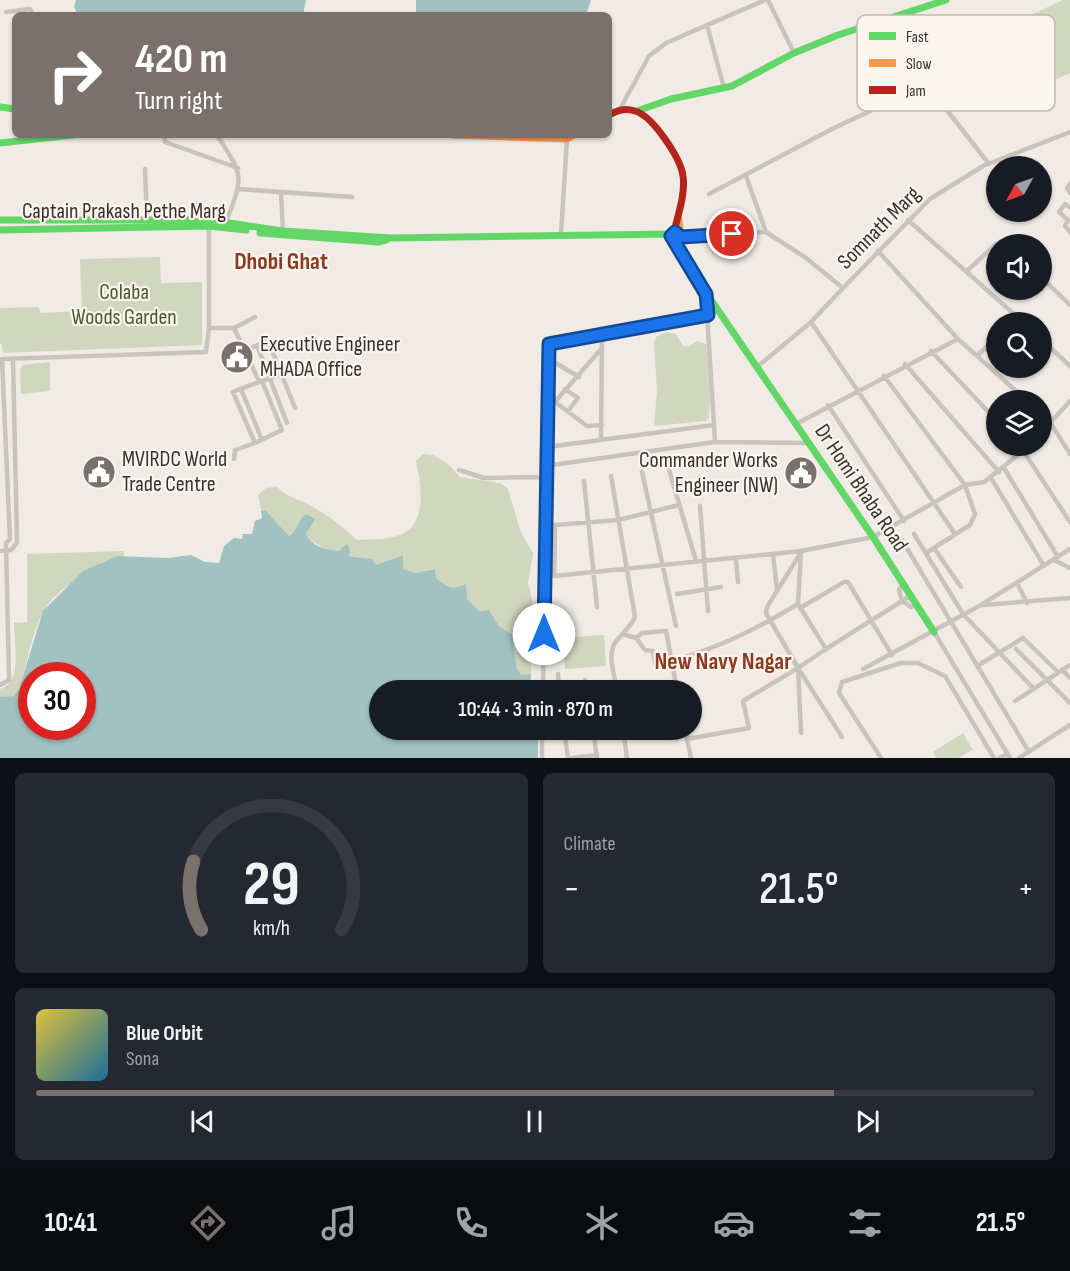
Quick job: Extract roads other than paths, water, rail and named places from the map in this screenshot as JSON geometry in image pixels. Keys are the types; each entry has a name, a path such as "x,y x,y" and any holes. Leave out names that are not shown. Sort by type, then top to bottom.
{"main road":[{"path":"902,15 946,0"},
{"path":"612,113 620,109 637,111 671,99 724,88 794,53 857,29"},
{"path":"637,111 650,120 681,162 684,179 676,237"},
{"path":"0,143 47,138"},
{"name":"Captain Prakash Pethe Marg","path":"0,220 209,223 293,236 378,242 391,238"},
{"path":"33,220 39,229"},
{"name":"Captain Prakash Pethe Marg","path":"0,230 226,222 283,231 391,238 561,234 676,237"},
{"name":"Dr Homi Bhaba Road","path":"676,237 683,259 873,537 934,632"}],"street":[{"path":"620,109 649,56 666,43 767,0 794,53"},
{"path":"6,12 30,9 32,12"},
{"path":"707,26 724,88"},
{"path":"709,194 870,111"},
{"path":"948,111 986,160"},
{"name":"Somnath Marg","path":"1009,156 1070,132"},
{"path":"164,138 165,142 239,169"},
{"path":"219,138 239,169 238,189 226,222"},
{"path":"561,234 570,138"},
{"name":"Somnath Marg","path":"766,232 806,258 843,288 930,199 986,166"},
{"path":"145,169 147,221"},
{"path":"676,237 766,232 746,176"},
{"path":"1070,184 1067,188 1070,193"},
{"path":"238,189 352,197"},
{"path":"281,193 283,231"},
{"path":"1070,207 1065,204 1059,212 1068,220 1065,226 1070,232"},
{"path":"908,220 1012,312"},
{"path":"0,546 10,539 3,445 1,359 206,352 209,223"},
{"path":"878,251 958,339 1015,390"},
{"path":"967,271 986,253"},
{"path":"757,367 810,322 843,288"},
{"path":"1052,288 1070,305"},
{"path":"706,294 716,442"},
{"path":"543,680 545,466 549,344 708,315"},
{"path":"208,327 234,328 255,317"},
{"path":"810,322 955,534"},
{"path":"234,328 258,379 262,381 282,430 235,450 234,459"},
{"path":"601,440 602,333"},
{"path":"796,424 905,364 958,339"},
{"path":"245,351 268,340 296,408"},
{"path":"257,345 287,423"},
{"path":"977,357 986,348"},
{"path":"602,349 555,402 587,426 602,425"},
{"path":"1052,349 1070,366"},
{"path":"931,351 986,409"},
{"path":"0,551 6,551 17,543 13,359"},
{"path":"549,359 579,377"},
{"path":"905,364 999,472"},
{"path":"255,443 233,392 282,374"},
{"path":"884,376 965,484 975,514 970,525 926,553"},
{"path":"241,388 262,440"},
{"path":"565,389 578,398 568,411"},
{"path":"1052,421 1070,401"},
{"path":"828,405 904,521"},
{"path":"547,447 714,424"},
{"path":"1052,426 1070,454"},
{"path":"545,466 716,442 809,443"},
{"path":"680,505 618,520 555,525 554,576 662,563 773,555 873,537 965,484 975,485 991,478 1016,456"},
{"path":"1030,456 1070,522"},
{"path":"667,463 696,561"},
{"path":"1004,468 1061,566 1070,568"},
{"path":"459,470 484,478 545,477"},
{"path":"642,472 676,626"},
{"path":"611,476 635,617 613,645 616,680"},
{"path":"991,478 1044,566"},
{"path":"584,482 597,608"},
{"path":"699,506 708,611"},
{"path":"914,534 963,614 1034,688"},
{"path":"902,540 1029,752"},
{"path":"0,685 9,680 6,543"},
{"path":"934,548 961,587"},
{"path":"863,669 981,605 1070,549"},
{"path":"801,551 767,607 770,622 842,737"},
{"path":"801,551 799,606 826,650"},
{"path":"773,555 777,591"},
{"path":"736,559 738,582"},
{"path":"623,634 636,638 645,650 653,651 655,664 672,661 705,651 770,622 846,582 892,655"},
{"path":"1017,583 1027,603"},
{"path":"903,585 899,590 902,601 911,607 916,606"},
{"path":"677,594 721,587"},
{"path":"702,736 749,728 743,701 798,669 910,596"},
{"path":"981,605 1070,598"},
{"path":"636,638 642,633 666,631 675,680"},
{"name":"Dr Homi Bhaba Road","path":"934,632 1009,756"},
{"path":"977,666 1023,638 1070,678"},
{"path":"1016,649 1070,703"},
{"path":"881,758 839,693 839,686 842,682 901,663 918,663 945,676 994,758"},
{"path":"1015,700 1070,665"},
{"path":"798,669 801,733"},
{"path":"558,674 558,680"},
{"path":"1019,758 1070,725"},
{"path":"542,740 542,758"},
{"path":"566,740 570,758 597,757 595,740"},
{"path":"625,740 627,758"},
{"path":"687,740 691,758"},
{"path":"999,758 1009,756"}],"water":[{"path":"76,0 306,0 304,12 76,12 74,7"},
{"path":"416,0 591,0 587,12 416,12"},
{"path":"261,511 266,511 289,536 306,514 315,519 306,534 320,547 339,551 347,544 350,549 349,556 372,559 376,565 403,555 403,569 415,573 435,569 436,578 447,586 453,588 466,584 467,599 479,611 489,610 499,626 512,634 517,669 521,675 531,674 531,680 369,680 369,740 538,740 538,758 0,758 0,697 14,696 18,690 18,740 96,740 96,662 27,662 43,611 83,571 118,556 168,558 191,555 205,562 219,563 224,546 234,538 242,539 243,534 252,534 255,521 262,518"}],"place":[{"name":"Executive Engineer MHADA Office","path":"237,357"},
{"name":"MVIRDC World Trade Centre","path":"99,472"},
{"name":"Commander Works Engineer (NW)","path":"801,473"}],"district":[{"name":"Dhobi Ghat","path":"281,261"},
{"name":"New Navy Nagar","path":"723,661"}],"park label":[{"name":"Colaba Woods Garden","path":"124,304"}]}
